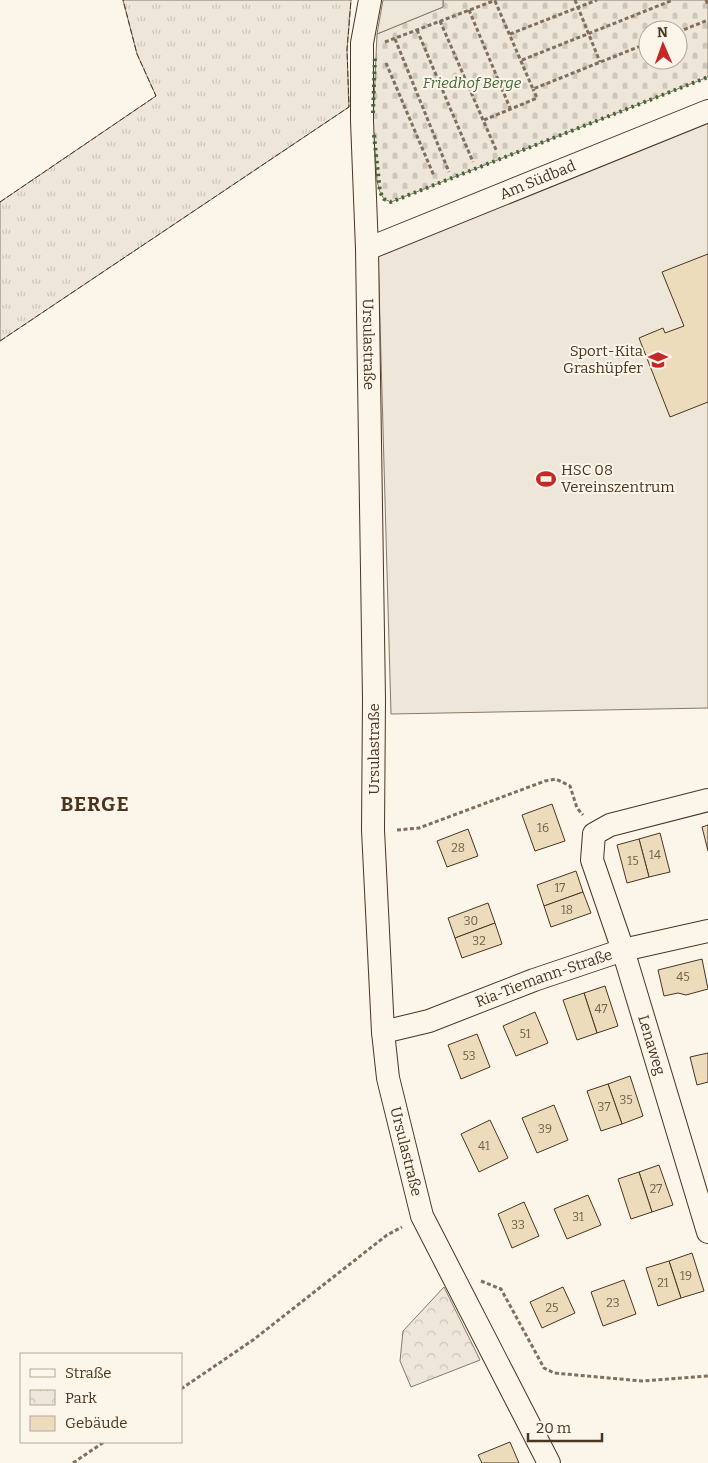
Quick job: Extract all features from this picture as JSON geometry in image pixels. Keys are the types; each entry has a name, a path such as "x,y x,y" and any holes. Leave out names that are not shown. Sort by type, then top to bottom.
{"street":[{"name":"Ursulastraße","path":"370,0 362,52 362,121 367,249 374,699 373,830 383,1032 392,1096 422,1216 549,1463"},
{"name":"Am Südbad","path":"367,249 708,111"},
{"path":"594,834 610,825 708,800"},
{"name":"Lenaweg","path":"594,834 592,860 623,950 708,1232"},
{"name":"Ria-Tiemann-Straße","path":"383,1032 429,1021 534,980 623,950 708,931"}],"path":[{"path":"378,44 496,0 537,98 484,120"},
{"path":"575,0 600,62"},
{"path":"510,34 596,0"},
{"path":"522,60 673,0"},
{"path":"706,0 708,5"},
{"path":"469,10 510,108"},
{"path":"688,28 708,20"},
{"path":"440,22 497,152"},
{"path":"417,30 473,162"},
{"path":"395,39 449,172"},
{"path":"533,89 638,47"},
{"path":"386,62 434,176"},
{"path":"373,830 419,828 545,781 556,779 570,786 578,808 594,834"},
{"path":"182,1389 253,1340 387,1235 422,1216"},
{"path":"460,1289 482,1281 501,1289 544,1368 554,1373 642,1381 708,1376"},
{"path":"73,1463 103,1443"}],"green space":[{"path":"123,0 351,0 347,50 349,107 0,341 0,202 156,96 137,54"},
{"name":"Friedhof Berge","path":"443,0 708,0 708,77 391,202 384,199 377,181 373,123 377,34 443,7"},
{"name":"HSC 08 Vereinszentrum","path":"708,118 708,708 391,714 378,250"},
{"path":"444,1287 480,1360 411,1387 400,1361 403,1331"}],"shaded area":[{"path":"383,0 443,0 443,7 377,34"}],"building":[{"path":"708,254 708,402 670,417 639,338 663,328 665,333 684,326 662,272"},
{"path":"552,804 565,841 535,851 522,815"},
{"path":"708,825 708,851 702,827"},
{"path":"468,829 478,856 447,867 437,841"},
{"path":"660,833 670,872 649,877 639,839"},
{"path":"639,839 649,877 627,883 617,845"},
{"path":"576,871 583,892 544,906 537,885"},
{"path":"583,892 591,913 551,927 544,906"},
{"path":"488,903 495,923 455,938 448,918"},
{"path":"495,923 502,944 462,958 455,938"},
{"path":"702,959 708,989 686,995 678,993 664,996 658,970"},
{"path":"605,986 618,1026 597,1033 584,993"},
{"path":"584,993 597,1033 577,1040 563,1000"},
{"path":"535,1012 548,1043 516,1056 503,1026"},
{"path":"477,1034 490,1067 461,1079 448,1045"},
{"path":"708,1053 708,1082 697,1085 690,1057"},
{"path":"630,1076 643,1116 622,1124 608,1084"},
{"path":"608,1084 622,1124 601,1131 587,1091"},
{"path":"554,1105 568,1140 537,1153 522,1118"},
{"path":"490,1120 508,1158 479,1172 461,1134"},
{"path":"659,1165 673,1205 652,1212 639,1172"},
{"path":"639,1172 652,1212 631,1219 618,1179"},
{"path":"588,1195 601,1225 567,1239 554,1209"},
{"path":"524,1202 539,1236 512,1248 498,1214"},
{"path":"692,1253 704,1291 681,1298 669,1261"},
{"path":"669,1261 681,1298 658,1306 646,1268"},
{"path":"624,1280 636,1314 603,1326 591,1292"},
{"path":"563,1287 575,1313 542,1328 530,1302"},
{"path":"510,1442 519,1463 482,1463 478,1455"}],"hedge":[{"path":"373,113 375,55"},
{"path":"374,135 380,192 384,199 391,202 708,77"}],"fence":[{"path":"0,202 156,96 137,54 123,0"},
{"path":"0,341 349,107 347,50 351,0"}],"place":[{"name":"Sport-Kita Grashüpfer","path":"658,360"},
{"name":"HSC 08 Vereinszentrum","path":"546,479"}],"district":[{"name":"BERGE","path":"95,804"}]}
